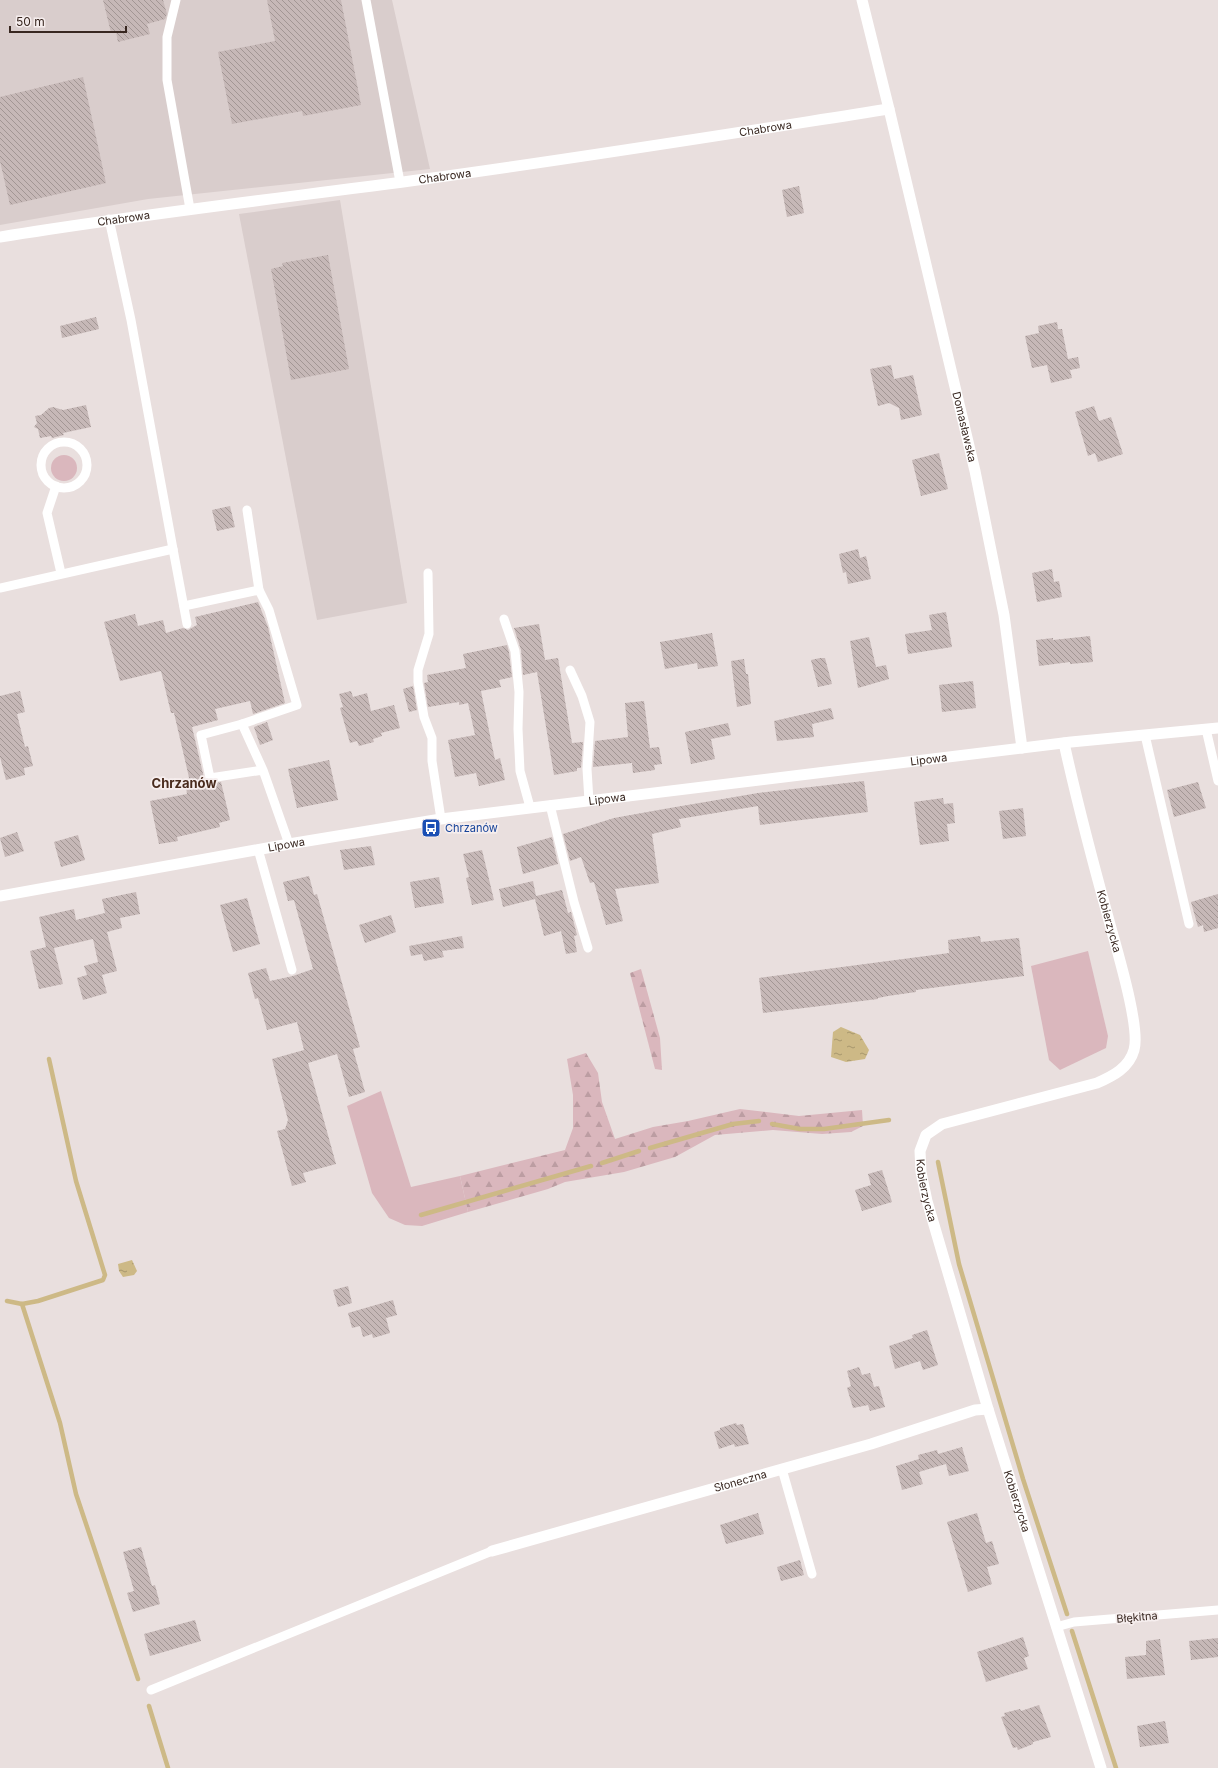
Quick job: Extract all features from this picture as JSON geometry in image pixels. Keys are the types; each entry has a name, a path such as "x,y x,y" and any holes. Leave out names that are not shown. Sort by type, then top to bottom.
{"street":[{"name":"Domasławska","path":"862,0 890,109 975,471 1004,615 1022,748"},
{"name":"Chabrowa","path":"0,236 108,219 561,160 890,109"},
{"name":"Lipowa","path":"0,896 258,849 440,819 1022,748 1218,728"},
{"name":"Kobierzycka","path":"1064,744 1074,790 1123,975 1136,1031 1134,1050 1126,1064 1116,1075 1069,1091 942,1124 930,1132 924,1139 919,1158 927,1200 988,1408 1101,1768"},
{"name":"Słoneczna","path":"492,1551 871,1444 975,1410 988,1408"}],"lane":[{"path":"176,0 167,38 167,80 190,209"},
{"path":"366,0 400,182"},
{"path":"108,219 131,320 187,624"},
{"path":"58,443 72,444 83,452 87,466 85,473 76,484 70,487 56,486 49,482 42,471 43,457 46,450 58,443"},
{"path":"56,486 47,513 61,573"},
{"path":"246,510 259,590 270,610 296,705 242,724 201,735 210,778 264,770"},
{"path":"0,588 61,573 173,549"},
{"path":"428,573 429,634 418,670 418,682 424,717 432,738 432,761 440,819"},
{"path":"184,606 259,590"},
{"path":"504,619 515,651 519,692 518,729 520,771 530,807"},
{"path":"570,670 582,696 590,722 587,768 589,801"},
{"path":"242,724 264,770 289,844"},
{"path":"1206,729 1218,781"},
{"path":"1145,735 1189,924"},
{"path":"550,805 574,902 588,948"},
{"path":"258,849 292,970"},
{"path":"782,1468 812,1574"},
{"path":"152,1690 492,1551"},
{"name":"Błękitna","path":"1056,1627 1074,1622 1218,1610"}],"shaded area":[{"path":"0,0 392,0 430,169 148,199 0,225"},
{"path":"340,200 407,603 317,620 239,214"}],"green space":[{"path":"64,455 73,459 77,468 73,477 64,481 55,477 51,468 55,459"},
{"path":"1088,951 1108,1036 1106,1048 1060,1070 1049,1060 1031,966"},
{"path":"641,969 660,1038 662,1070 655,1069 630,973"},
{"path":"586,1053 598,1073 602,1102 615,1139 653,1127 688,1121 740,1109 799,1116 862,1110 863,1126 851,1132 822,1134 773,1130 715,1135 675,1157 624,1172 565,1182 548,1189 468,1212 460,1176 565,1150 573,1128 573,1095 567,1059"},
{"path":"381,1091 411,1187 460,1176 468,1212 422,1226 405,1225 389,1218 372,1193 347,1106"}],"water":[{"path":"841,1027 860,1035 869,1050 865,1059 846,1062 831,1057 833,1032"},
{"path":"132,1260 137,1271 134,1275 123,1277 119,1271 118,1264"}],"building":[{"path":"103,0 163,0 167,14 165,19 147,24 150,34 118,42 116,32 111,33"},
{"path":"267,0 341,0 361,105 303,116 302,111 232,124 218,52 275,41"},
{"path":"83,77 106,183 10,205 0,161 0,97"},
{"path":"799,186 804,213 787,217 782,190"},
{"path":"328,255 349,369 291,380 271,269 283,266 282,263"},
{"path":"96,317 99,329 62,338 60,326"},
{"path":"1057,322 1058,329 1062,329 1068,359 1078,357 1080,368 1070,370 1072,378 1051,383 1047,365 1032,368 1025,336 1039,333 1038,326"},
{"path":"891,365 894,379 913,375 922,415 901,420 899,408 889,403 878,406 870,369"},
{"path":"86,405 91,427 63,433 64,435 52,438 51,436 40,438 38,429 34,427 37,423 35,416 41,415 49,408 53,407 63,410"},
{"path":"1094,406 1099,421 1111,417 1123,454 1098,462 1095,453 1088,456 1075,412"},
{"path":"939,453 948,489 921,496 912,460"},
{"path":"230,506 235,527 217,531 212,510"},
{"path":"858,549 860,558 866,556 871,579 848,584 846,572 843,573 839,554"},
{"path":"1052,569 1054,582 1059,581 1062,597 1037,602 1032,573"},
{"path":"258,602 268,627 285,703 253,714 250,701 215,709 218,720 192,727 205,782 211,784 221,782 230,820 219,823 220,827 177,837 178,841 159,844 150,801 187,794 186,787 191,786 174,713 171,713 161,671 120,681 104,622 135,614 138,626 163,620 166,633 183,628 188,630 197,625 195,617"},
{"path":"946,612 952,647 908,654 905,634 932,630 929,615"},
{"path":"539,624 545,660 558,658 572,743 583,742 581,768 577,768 577,771 554,775 537,672 523,675 521,650 514,628"},
{"path":"712,633 718,666 698,669 697,663 665,669 660,642"},
{"path":"1090,636 1093,662 1070,664 1070,662 1039,666 1036,640 1053,638 1053,640"},
{"path":"869,637 876,667 886,665 889,679 858,688 850,641"},
{"path":"507,645 512,677 499,680 501,687 481,691 495,760 500,758 505,780 479,786 476,773 455,777 448,740 475,735 468,703 459,705 459,702 428,707 424,683 428,682 427,675 466,668 463,654"},
{"path":"825,658 832,684 818,687 811,660"},
{"path":"744,659 746,674 748,674 751,704 737,707 731,661"},
{"path":"973,681 976,708 942,712 939,685"},
{"path":"413,686 417,710 409,712 403,689"},
{"path":"20,691 25,712 17,714 25,747 28,746 33,766 24,768 25,775 6,780 0,757 0,696"},
{"path":"351,691 353,697 367,693 371,711 394,705 400,728 381,733 382,736 373,739 374,742 359,746 357,741 350,743 340,708 343,707 339,694"},
{"path":"644,701 650,748 659,747 662,764 654,765 655,770 633,773 632,763 593,767 595,741 628,737 625,703"},
{"path":"831,708 834,719 812,724 814,737 777,741 774,721"},
{"path":"267,722 273,740 260,745 254,727"},
{"path":"728,723 731,735 711,739 715,759 691,764 685,732"},
{"path":"329,760 338,800 297,808 288,769"},
{"path":"864,781 868,812 760,825 758,806 679,819 681,827 652,834 659,883 615,889 623,921 606,925 594,882 590,883 581,857 570,861 563,834 614,818 664,809 758,793"},
{"path":"1198,782 1206,808 1174,817 1167,790"},
{"path":"943,798 944,804 953,803 955,823 947,824 949,841 920,845 914,802"},
{"path":"1023,808 1026,836 1003,839 999,811"},
{"path":"17,832 24,851 5,857 0,838"},
{"path":"78,835 85,860 61,867 54,842"},
{"path":"552,837 558,864 523,874 517,847"},
{"path":"371,846 375,865 344,870 340,850"},
{"path":"482,850 494,900 472,905 466,878 469,877 463,854"},
{"path":"309,876 314,895 317,894 360,1047 353,1049 365,1092 349,1097 337,1054 308,1063 336,1164 303,1173 306,1182 292,1186 277,1131 285,1129 288,1120 272,1059 304,1050 297,1022 267,1030 258,998 255,999 248,973 266,968 270,981 293,976 313,969 294,900 288,901 283,882"},
{"path":"439,877 444,903 415,908 410,882"},
{"path":"533,881 536,896 562,890 568,913 571,912 577,935 574,936 577,952 566,954 561,931 544,936 535,899 503,907 499,889"},
{"path":"136,892 140,914 120,918 122,928 107,932 117,971 102,975 107,993 83,1000 77,978 87,975 84,966 98,962 93,939 54,948 63,984 39,989 30,951 46,947 39,917 74,909 76,920 105,913 102,899"},
{"path":"1218,894 1218,928 1204,932 1203,925 1198,927 1191,902"},
{"path":"247,898 260,944 233,952 220,905"},
{"path":"391,915 396,932 365,943 359,925"},
{"path":"462,936 464,948 442,951 444,957 424,961 422,954 411,956 409,946"},
{"path":"980,936 981,942 1019,938 1024,976 916,990 916,992 878,999 763,1013 759,978 949,953 948,940"},
{"path":"882,1170 892,1202 862,1211 855,1190 871,1185 868,1174"},
{"path":"348,1286 352,1303 338,1307 333,1290"},
{"path":"393,1300 397,1315 386,1318 390,1333 373,1338 372,1334 363,1337 360,1326 352,1328 348,1313"},
{"path":"927,1330 938,1365 923,1370 920,1361 895,1369 889,1346 913,1338 912,1335"},
{"path":"859,1367 862,1375 870,1373 874,1387 879,1386 885,1407 870,1411 868,1405 853,1408 847,1388 851,1386 847,1371"},
{"path":"736,1423 737,1425 743,1424 749,1444 735,1447 734,1444 719,1449 714,1432 720,1430 720,1428"},
{"path":"962,1447 969,1471 949,1476 946,1464 919,1472 923,1484 902,1490 896,1466 919,1459 918,1455 937,1450 938,1454"},
{"path":"758,1513 764,1534 726,1544 720,1525"},
{"path":"977,1513 986,1543 992,1541 999,1564 987,1567 992,1584 968,1592 947,1522"},
{"path":"141,1547 152,1586 155,1585 160,1604 133,1612 127,1593 134,1591 123,1552"},
{"path":"800,1560 804,1575 781,1581 777,1567"},
{"path":"195,1620 201,1641 150,1656 144,1634"},
{"path":"1023,1637 1029,1656 1024,1658 1028,1669 986,1682 977,1652"},
{"path":"1218,1638 1218,1657 1191,1660 1189,1641"},
{"path":"1160,1639 1165,1675 1127,1679 1125,1657 1146,1655 1146,1641"},
{"path":"1039,1705 1051,1737 1033,1742 1033,1744 1018,1750 1017,1747 1013,1748 1001,1717 1005,1716 1004,1713 1020,1709 1021,1711"},
{"path":"1165,1721 1169,1743 1140,1747 1137,1726"}],"waterway":[{"path":"7,1301 22,1304 38,1301 103,1280 105,1275 76,1181 49,1059"},
{"path":"772,1124 800,1129 824,1129 889,1120"},
{"path":"650,1148 733,1124 759,1121"},
{"path":"602,1163 639,1151"},
{"path":"938,1162 959,1264 1023,1479 1067,1614"},
{"path":"421,1215 591,1166"},
{"path":"22,1304 60,1423 76,1494 138,1679"},
{"path":"1072,1631 1116,1768"},
{"path":"149,1706 168,1768"}],"place":[{"name":"Chrzanów","path":"431,828"}],"district":[{"name":"Chrzanów","path":"184,783"}]}
